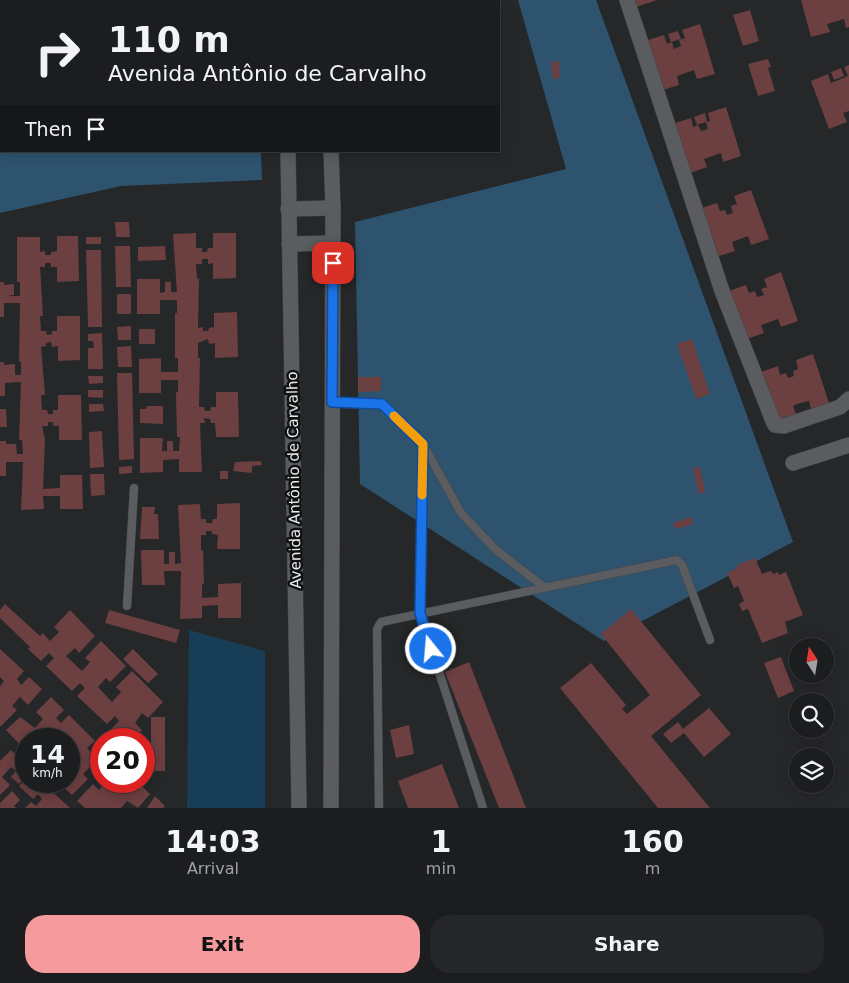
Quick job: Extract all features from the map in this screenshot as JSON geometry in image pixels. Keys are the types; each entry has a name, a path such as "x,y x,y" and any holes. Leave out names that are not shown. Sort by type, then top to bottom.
{"main road":[{"path":"627,0 722,292 773,421 775,424 784,426 840,406 849,399"},
{"name":"Avenida Antônio de Carvalho","path":"288,152 299,808"},
{"path":"330,808 333,243 331,152"},
{"path":"288,209 333,208"},
{"path":"289,244 333,243"},
{"path":"793,463 849,445"}],"lane":[{"path":"332,402 382,404 423,444 462,513 496,550 544,587"},
{"path":"423,444 420,613 483,808"},
{"path":"127,606 134,488"},
{"path":"379,808 377,629 384,620 677,560 682,566 710,640"}],"shaded area":[{"path":"518,0 596,0 793,542 604,641 360,484 355,222 566,169"},
{"path":"0,152 261,152 262,180 121,186 0,213"},
{"path":"189,630 265,651 265,808 187,808"}],"building":[{"path":"634,0 657,0 636,7"},
{"path":"801,0 849,0 849,27 846,28 844,19 827,24 830,32 811,37"},
{"path":"750,10 759,41 743,46 733,15"},
{"path":"700,24 715,74 697,79 694,70 677,76 679,85 663,90 648,40 664,35 667,44 672,42 674,49 681,46 679,40 685,38 682,30"},
{"path":"678,31 681,39 671,42 668,34"},
{"path":"768,59 771,67 768,68 775,91 758,96 748,64"},
{"path":"559,61 560,78 553,79 551,62"},
{"path":"849,65 849,111 843,113 847,122 829,129 811,81 828,74 831,83 848,76 844,67"},
{"path":"841,68 844,76 834,80 831,72"},
{"path":"726,107 741,156 723,162 721,153 704,159 707,167 690,173 675,123 691,118 693,127 698,125 701,131 708,129 706,122 697,125 694,117 705,113 707,122 710,121 708,113"},
{"path":"751,190 769,239 751,245 748,236 732,242 735,251 719,256 702,208 717,203 720,211 725,210 727,215 733,213 731,206 737,204 734,196"},
{"path":"115,222 129,222 130,237 116,237"},
{"path":"196,233 196,248 202,248 202,252 207,252 208,248 213,248 213,233 236,233 236,278 213,279 213,263 208,264 208,259 202,259 202,264 196,264 197,279 199,278 198,328 203,327 203,331 208,331 209,328 214,327 214,313 237,312 238,357 215,358 215,343 209,344 208,339 198,343 198,358 200,358 199,407 204,407 205,411 210,411 211,407 216,407 216,392 238,392 239,437 216,437 215,423 211,423 210,419 204,418 205,423 200,423 202,472 179,472 179,459 163,460 163,472 140,473 140,438 163,438 162,451 167,451 167,441 173,441 173,451 179,451 180,437 177,437 176,392 178,392 178,380 161,380 161,393 139,393 139,359 161,358 161,372 178,372 178,358 175,358 175,313 177,313 177,300 160,300 160,314 137,314 137,279 160,279 160,293 165,292 165,282 171,282 171,292 177,292 173,234"},
{"path":"57,236 78,236 79,281 57,282 57,267 51,267 51,263 45,263 45,267 40,267 43,316 40,316 41,331 46,331 47,335 52,334 52,331 57,331 57,316 80,316 80,360 58,361 58,346 52,347 51,342 41,347 45,395 41,395 42,410 47,410 48,414 53,414 53,410 58,410 58,395 81,395 82,440 59,440 59,426 53,426 53,422 48,422 48,426 42,426 45,440 43,489 60,488 60,475 82,475 83,509 60,509 60,496 43,496 44,509 21,510 23,462 6,462 6,476 0,476 0,441 6,441 6,444 16,444 17,454 23,454 22,440 19,440 21,382 5,383 5,396 0,396 0,362 4,362 4,365 15,364 15,375 21,375 21,362 19,361 20,303 4,303 4,317 0,317 0,282 4,282 4,285 14,284 14,295 6,296 20,296 20,282 17,282 17,237 40,237 40,252 45,251 45,255 51,255 51,252 57,251"},
{"path":"86,237 101,237 101,244 86,244"},
{"path":"115,246 130,246 131,287 116,287"},
{"path":"165,246 166,260 138,261 138,247"},
{"path":"86,250 101,250 102,327 88,327"},
{"path":"781,272 798,321 781,327 778,319 761,325 764,333 747,339 729,291 746,285 749,293 755,291 757,297 764,295 761,289 767,287 764,279"},
{"path":"117,294 131,294 131,314 117,314"},
{"path":"131,326 131,340 118,340 117,327"},
{"path":"139,329 155,329 155,344 139,344"},
{"path":"102,333 103,369 88,369 88,348 94,348 93,341 88,341 88,334"},
{"path":"692,339 710,394 696,399 677,344"},
{"path":"131,346 132,367 118,367 117,347"},
{"path":"813,354 829,403 811,409 809,401 797,404 793,406 796,414 777,420 761,372 778,366 780,375 786,373 788,378 794,376 793,371 798,369 796,360"},
{"path":"117,373 132,373 134,459 119,460"},
{"path":"88,376 103,376 103,383 89,384"},
{"path":"358,377 381,377 381,391 358,392"},
{"path":"88,390 103,390 103,398 88,397"},
{"path":"89,404 103,404 104,411 89,412"},
{"path":"147,406 163,406 163,424 140,423 140,409 146,409"},
{"path":"0,409 6,409 7,427 0,427"},
{"path":"102,431 104,467 90,468 89,432"},
{"path":"261,461 262,465 252,466 252,473 233,471 235,462"},
{"path":"132,466 132,473 119,474 119,467"},
{"path":"700,467 705,492 699,494 693,468"},
{"path":"220,471 228,471 228,479 220,479"},
{"path":"90,474 104,474 105,495 91,496"},
{"path":"240,503 240,549 217,549 218,535 212,534 212,531 206,531 206,535 201,535 201,550 203,550 204,584 202,584 202,598 218,597 218,584 241,583 241,618 218,618 218,605 202,606 202,618 180,619 181,571 164,571 165,585 142,585 141,550 164,550 164,564 169,564 169,552 175,552 175,564 181,563 178,505 200,504 201,519 206,519 206,523 212,523 213,519 217,519 217,504"},
{"path":"142,507 155,507 154,514 158,514 159,539 140,539"},
{"path":"691,517 693,524 675,529 673,523"},
{"path":"755,558 762,574 771,571 773,574 778,572 779,575 786,572 803,615 785,622 788,633 762,643 748,609 742,611 739,604 744,601 738,586 734,588 727,573 738,568 737,565"},
{"path":"5,604 40,636 43,633 50,641 59,632 54,627 70,610 95,636 79,653 75,648 66,656 82,671 90,662 85,658 101,641 126,666 110,682 106,678 98,687 112,702 121,692 116,687 132,671 163,702 148,718 142,713 135,723 140,728 112,728 119,721 115,716 107,724 77,696 85,688 80,683 72,691 46,666 54,658 49,653 41,661 28,649 30,647 0,618 0,610"},
{"path":"631,609 701,695 651,736 710,808 658,808 560,688 591,663 626,705 622,709 627,714 650,695 601,634"},
{"path":"109,610 180,630 176,643 105,623"},
{"path":"0,649 24,671 17,679 21,685 29,677 42,689 28,705 20,697 12,706 17,710 0,727 0,686 4,681 0,677"},
{"path":"133,649 158,674 148,683 123,659"},
{"path":"781,657 789,683 791,683 794,691 778,698 764,663"},
{"path":"469,662 526,808 499,808 445,672"},
{"path":"51,697 64,710 56,718 61,723 69,715 90,736 90,745 87,748 90,751 90,767 83,774 88,779 80,787 80,728 35,728 43,719 36,712"},
{"path":"709,708 731,734 704,757 684,733 671,743 663,734 678,722 683,729"},
{"path":"20,717 35,728 15,728 15,739 6,730"},
{"path":"151,717 165,717 165,771 155,771 155,728 151,728"},
{"path":"409,725 414,754 396,758 390,730"},
{"path":"11,750 15,754 15,770 11,767 2,777 10,785 0,795 0,761"},
{"path":"442,764 459,808 408,808 398,781"},
{"path":"15,772 15,780 11,777"},
{"path":"90,787 90,793 150,794 138,808 127,801 121,808 85,808 77,801"},
{"path":"12,791 20,800 14,806 16,808 0,808 0,803"},
{"path":"27,793 54,793 70,808 25,808 31,802 36,806 42,799 38,794 33,799"},
{"path":"155,796 165,806 163,808 147,808"}],"slow traffic":[{"path":"394,416 423,444 422,495"}],"route":[{"path":"333,263 332,402 382,404 423,444 420,613 431,649"}]}
